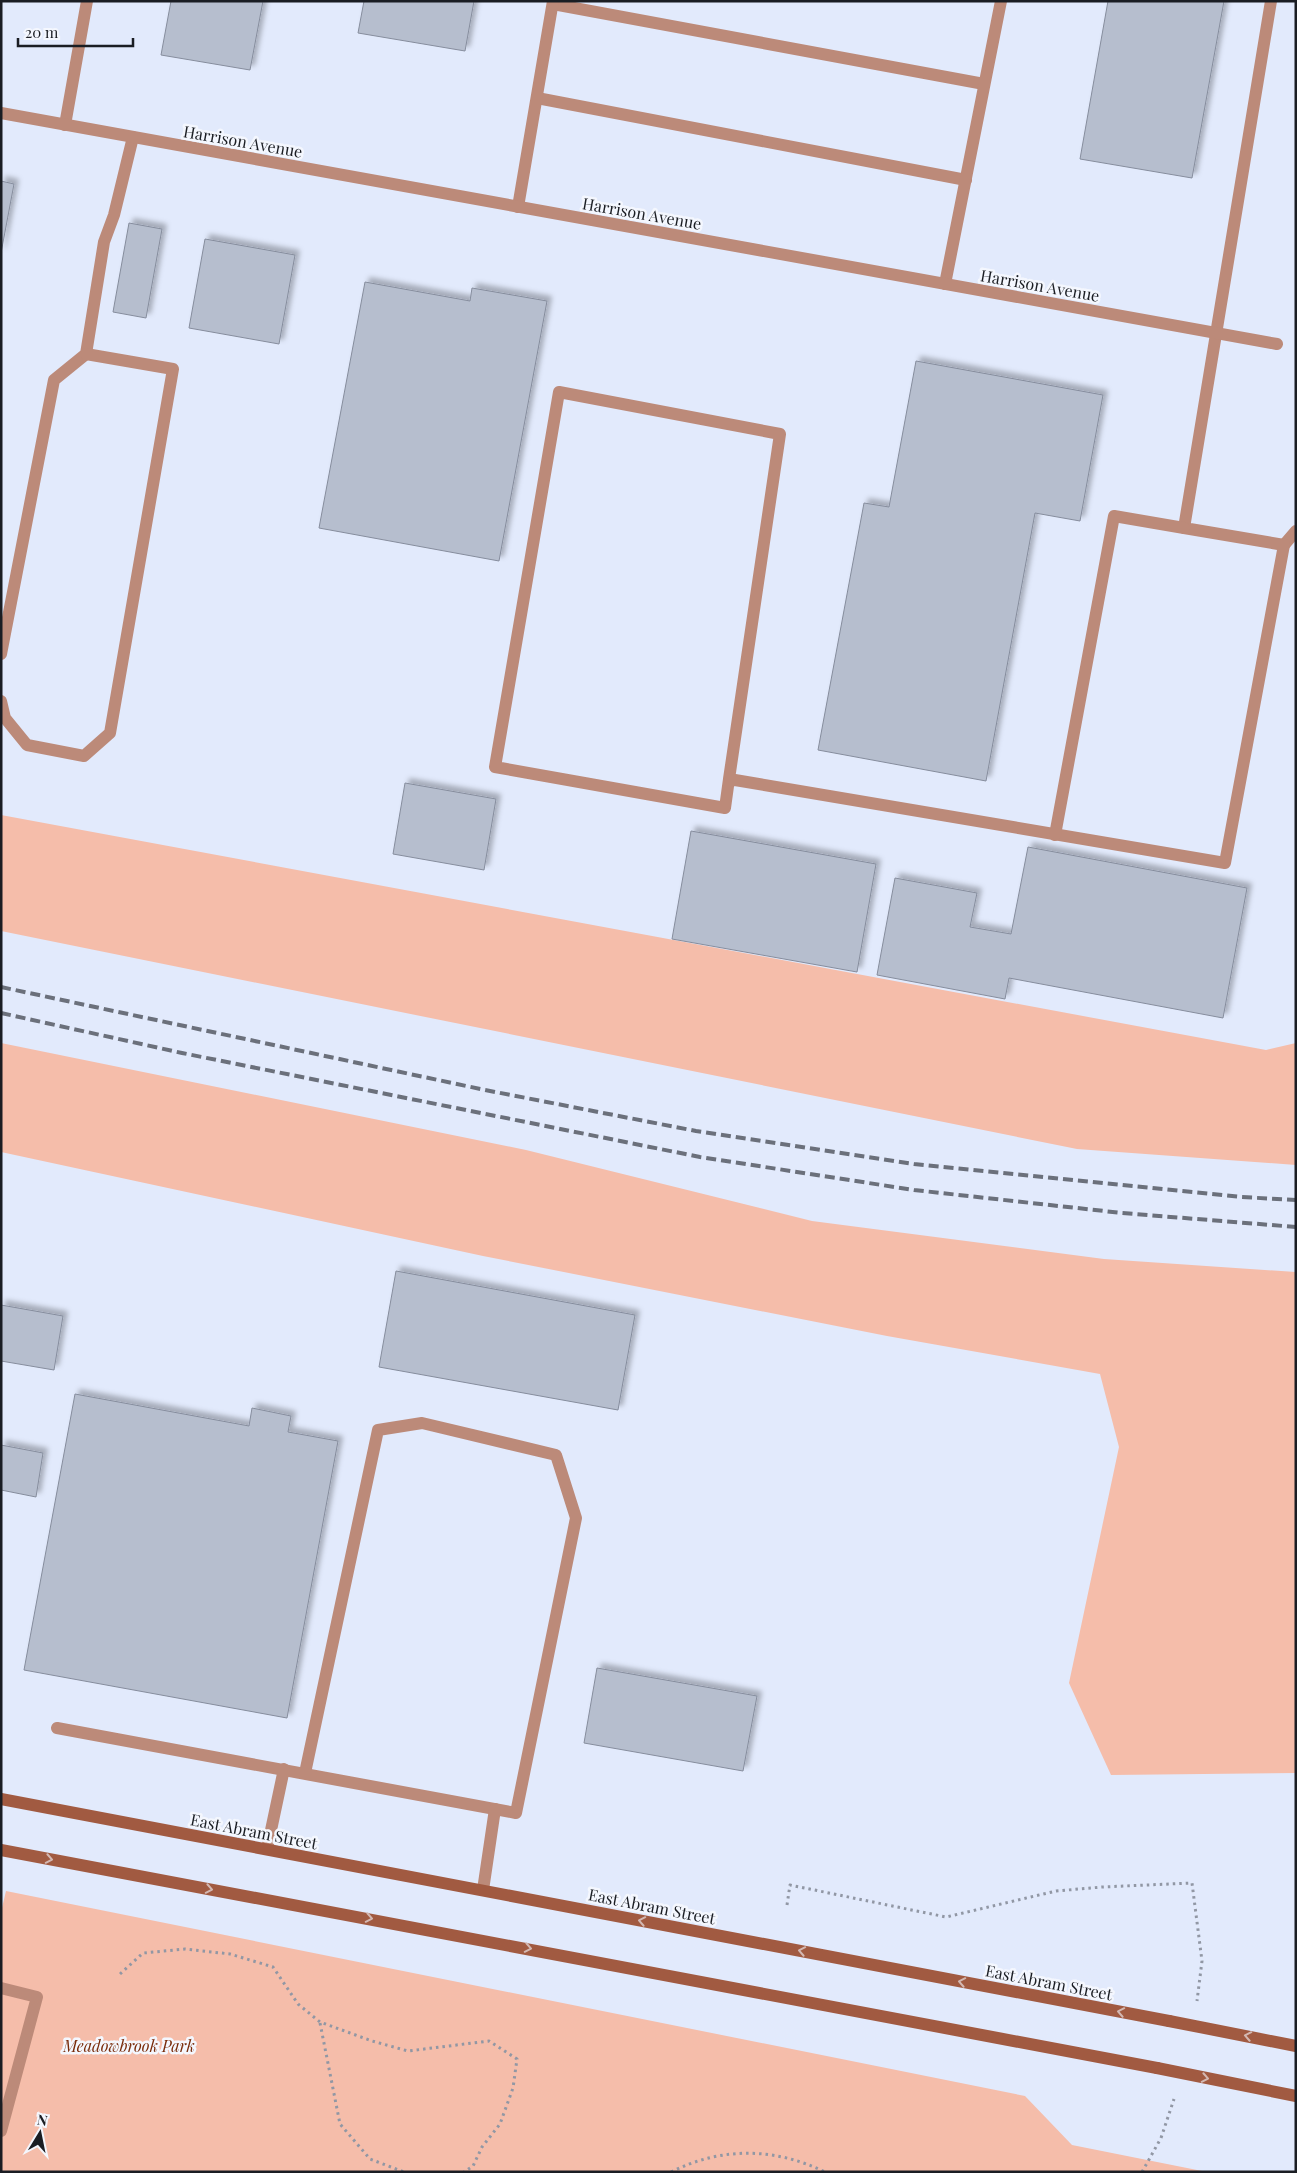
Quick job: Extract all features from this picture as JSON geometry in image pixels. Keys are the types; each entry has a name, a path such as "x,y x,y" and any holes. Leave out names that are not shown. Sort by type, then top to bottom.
{"main road":[{"name":"East Abram Street","path":"1,1799 1296,2046"},
{"path":"1,1850 1157,2068 1296,2096"}],"street":[{"path":"65,125 87,1"},
{"path":"945,284 1000,1"},
{"path":"1184,528 1271,1"},
{"path":"518,207 553,3 984,84"},
{"path":"537,98 966,180"},
{"name":"Harrison Avenue","path":"1,113 1277,344"},
{"path":"1,654 54,380 86,354 104,242 114,215 133,138"},
{"path":"1,701 5,718 27,745 84,756 110,733 173,369 86,354"},
{"path":"559,392 780,434 729,779 725,808 495,767 559,392"},
{"path":"1055,835 1114,516 1284,544"},
{"path":"729,779 1225,863 1284,544 1296,532"},
{"path":"57,1728 516,1813 576,1518 556,1455 422,1423 378,1430 305,1773"},
{"path":"267,1849 284,1769"},
{"path":"483,1890 495,1809"},
{"path":"1,1988 37,1997 1,2131"}],"path":[{"path":"787,1905 790,1885 946,1917 1056,1891 1192,1883 1202,1961 1196,2008"},
{"path":"120,1974 143,1953 185,1949 230,1954 273,1967 298,2004 320,2022 372,2042 408,2051 489,2041 517,2059 513,2088 500,2124 482,2147 473,2166 464,2172"},
{"path":"320,2022 340,2124 370,2159 404,2172"},
{"path":"1142,2172 1161,2138 1176,2092"},
{"path":"671,2172 694,2160 748,2152 802,2160 825,2172"}],"green space":[{"path":"1,815 1266,1050 1296,1043 1296,1165 1077,1149 1,931"},
{"path":"1,1043 526,1150 812,1221 1104,1259 1296,1272 1296,1773 1111,1775 1069,1683 1119,1447 1100,1374 887,1336 483,1256 1,1152"},
{"name":"Meadowbrook Park","path":"6,1891 1025,2096 1072,2145 1207,2172 1,2172 1,1912"}],"building":[{"path":"171,1 263,1 250,70 161,55"},
{"path":"364,1 474,1 465,51 358,33"},
{"path":"1108,1 1224,1 1192,178 1080,159"},
{"path":"1,181 14,184 1,253"},
{"path":"129,223 162,229 146,318 113,312"},
{"path":"205,239 295,255 279,344 189,328"},
{"path":"365,282 470,301 472,288 547,301 499,561 319,528"},
{"path":"916,361 1103,395 1080,521 1035,513 986,781 818,750 864,503 889,507"},
{"path":"405,783 496,799 484,870 393,854"},
{"path":"691,831 876,864 857,972 672,939"},
{"path":"1028,847 1247,888 1223,1018 1009,978 1005,999 877,975 895,878 977,893 970,927 1011,934"},
{"path":"396,1271 635,1315 618,1410 379,1367"},
{"path":"1,1305 63,1316 54,1370 1,1361"},
{"path":"75,1394 249,1426 252,1408 291,1416 288,1432 338,1441 287,1718 24,1670"},
{"path":"1,1445 43,1453 36,1497 1,1490"},
{"path":"597,1668 757,1696 743,1771 584,1743"}],"railway":[{"path":"1,987 485,1090 696,1131 914,1164 1241,1197 1296,1200"},
{"path":"1,1013 182,1053 700,1157 914,1190 1122,1213 1296,1227"}]}
